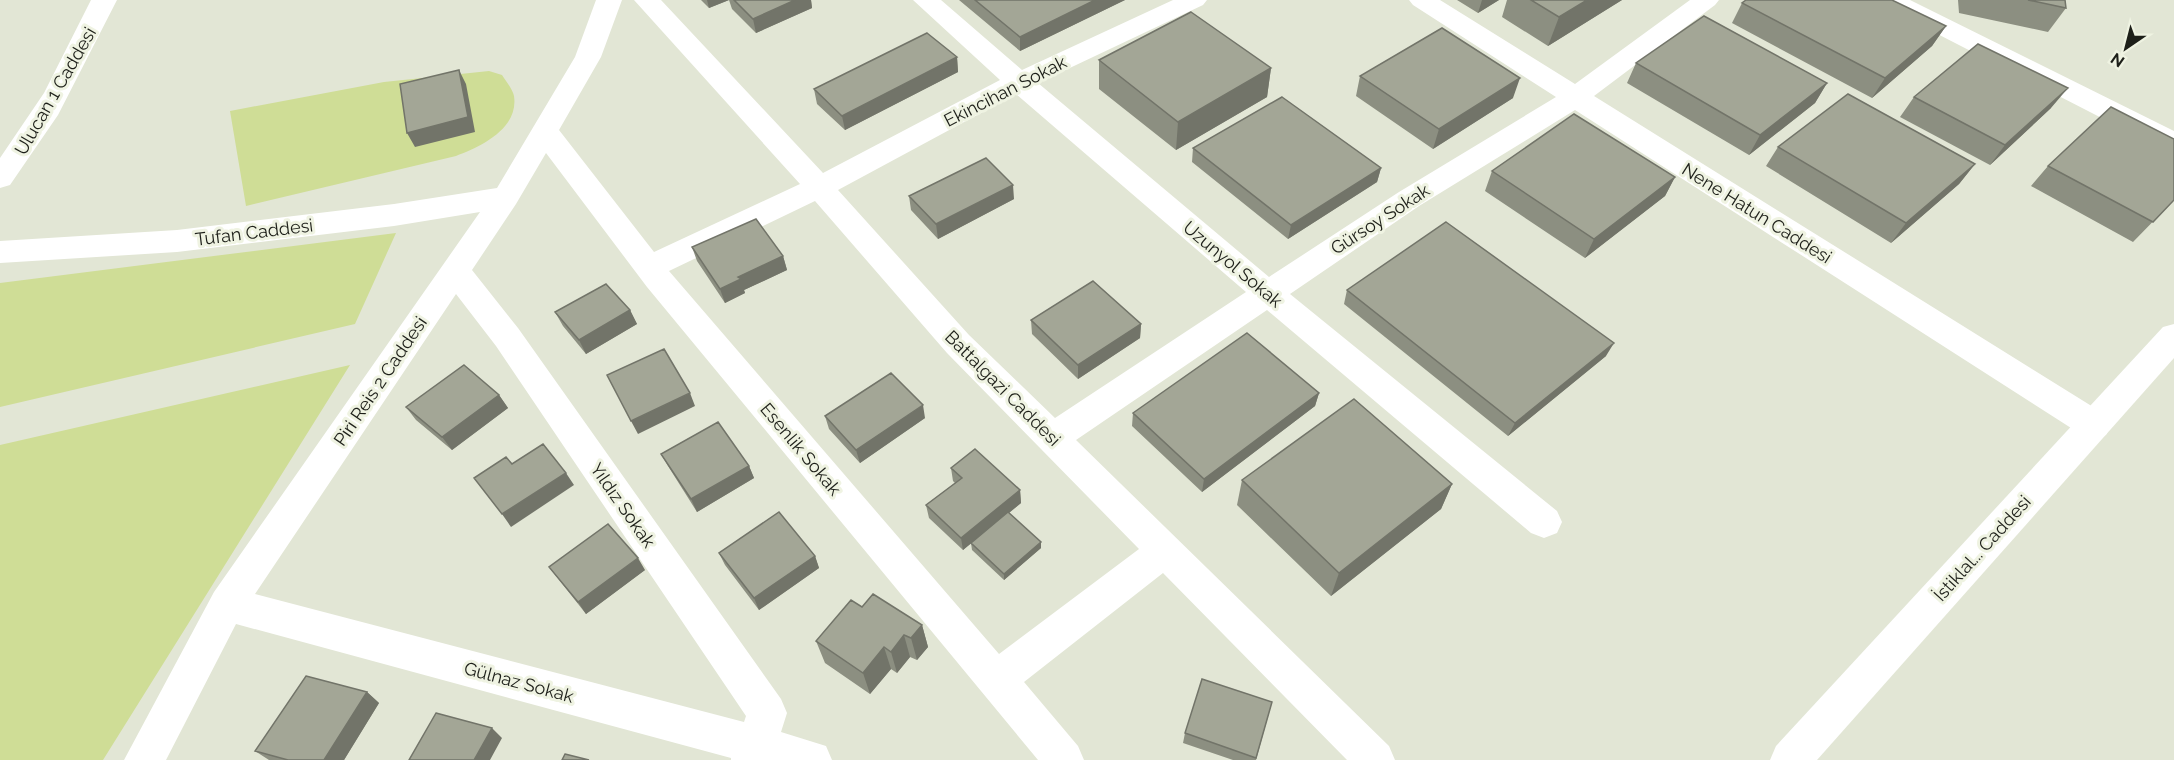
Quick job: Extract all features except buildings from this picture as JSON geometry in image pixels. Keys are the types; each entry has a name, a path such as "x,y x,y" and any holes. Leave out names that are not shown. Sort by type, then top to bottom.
{"street":[{"name":"Ulucan 1 Caddesi","path":"0,178 23,152 81,50 104,0"},
{"name":"Piri Reis 2 Caddesi","path":"144,760 227,604 506,197 588,57 609,0"},
{"name":"Battalgazi Caddesi","path":"647,0 819,187 958,344 1374,760"},
{"name":"Uzunyol Sokak","path":"926,0 1018,82 1544,522"},
{"name":"Ekincihan Sokak","path":"650,268 819,187 1018,82 1194,0"},
{"name":"Nene Hatun Caddesi","path":"1422,0 2094,425"},
{"name":"Gürsoy Sokak","path":"1052,438 1409,199 1574,98 1707,0"},
{"path":"1890,0 2174,143"},
{"name":"Esenlik Sokak","path":"545,131 650,268 1064,760"},
{"name":"Tufan Caddesi","path":"0,252 177,241 394,215 506,197"},
{"name":"Yıldız Sokak","path":"455,271 507,337 767,713 754,753"},
{"name":"İstiklal... Caddesi","path":"1790,760 2174,336"},
{"path":"996,680 1165,550"},
{"name":"Gülnaz Sokak","path":"227,604 754,753 812,760"}],"green space":[{"path":"489,71 502,75 514,96 514,108 504,127 486,142 456,156 246,206 230,111 384,82"},
{"path":"396,233 355,324 0,407 0,283"},
{"path":"350,365 103,760 0,760 0,445"}]}
